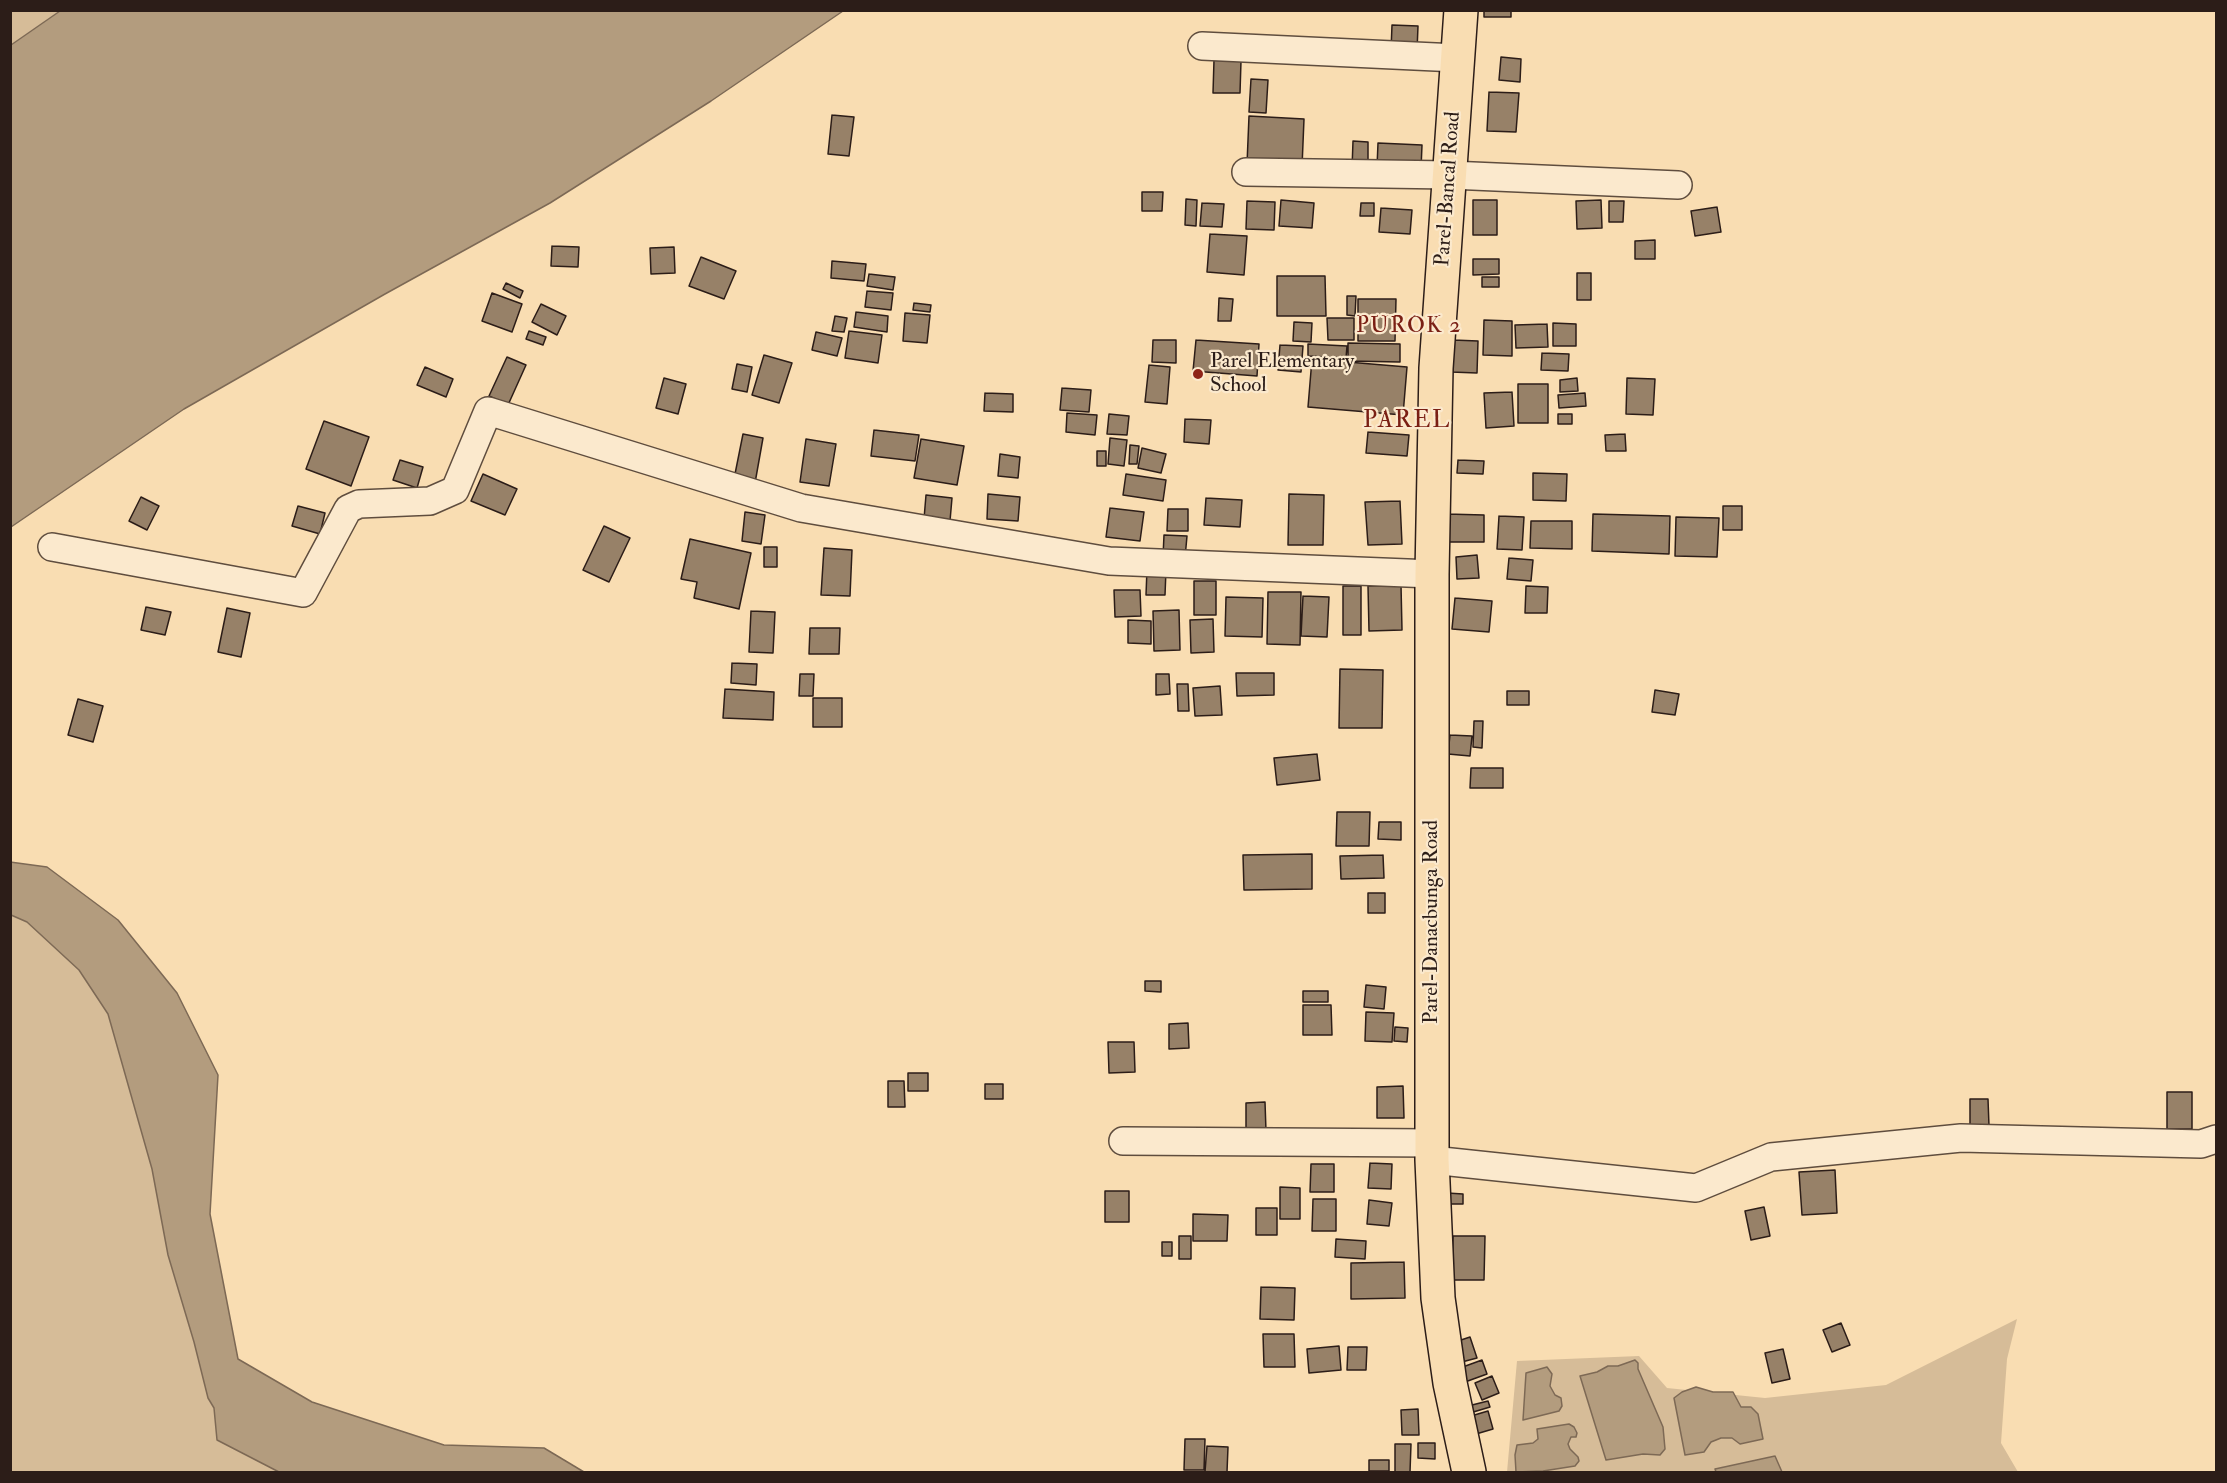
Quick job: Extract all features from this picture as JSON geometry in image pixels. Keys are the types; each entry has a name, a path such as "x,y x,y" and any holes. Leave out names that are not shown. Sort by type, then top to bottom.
{"main road":[{"name":"Parel-Bancal Road","path":"1436,368 1461,10"},
{"name":"Parel-Danacbunga Road","path":"1436,368 1432,574 1432,1151 1438,1298 1450,1383 1469,1473"}],"street":[{"path":"1202,46 1457,57"},
{"path":"1246,172 1450,175 1678,185"},
{"path":"52,547 303,592 348,509 359,504 430,501 455,490 488,411 813,510 1109,561 1432,574"},
{"path":"1123,1141 1432,1151 1696,1188 1771,1157 1961,1137 2200,1144 2217,1139"}],"shaded area":[{"path":"11,11 60,11 11,45"},
{"path":"60,11 843,11 711,101 550,203 184,409 11,527 11,45"},
{"path":"10,862 47,867 118,920 177,993 218,1075 210,1214 238,1359 312,1402 444,1445 544,1448 584,1472 279,1472 217,1440 214,1408 208,1398 168,1255 152,1169 108,1014 79,970 27,922 11,915"},
{"path":"10,915 27,922 79,970 108,1014 152,1169 168,1255 208,1398 214,1408 217,1440 279,1472 11,1472"},
{"path":"2017,1319 2007,1359 2001,1443 2018,1472 1507,1472 1517,1361 1639,1356 1667,1388 1765,1398 1886,1385"},
{"path":"1635,1360 1663,1427 1665,1449 1660,1455 1643,1454 1606,1460 1580,1376"},
{"path":"1547,1367 1552,1374 1550,1386 1555,1395 1561,1398 1562,1406 1559,1411 1523,1420 1526,1373"},
{"path":"1696,1387 1713,1392 1733,1392 1741,1407 1751,1407 1758,1414 1763,1439 1740,1444 1732,1438 1721,1438 1711,1442 1704,1452 1685,1455 1674,1398"},
{"path":"1569,1424 1577,1433 1576,1437 1571,1437 1568,1444 1578,1457 1579,1461 1575,1466 1516,1472 1517,1445 1533,1443 1538,1439 1537,1429"},
{"path":"1775,1456 1782,1472 1716,1472 1715,1469"}],"building":[{"path":"1484,10 1511,10 1511,17 1484,17"},
{"path":"1392,25 1418,26 1417,51 1391,51"},
{"path":"1501,57 1521,59 1520,82 1499,80"},
{"path":"1214,60 1241,61 1240,93 1213,93"},
{"path":"1251,79 1268,80 1266,113 1249,112"},
{"path":"1489,92 1519,93 1516,132 1487,131"},
{"path":"832,115 854,117 849,156 828,154"},
{"path":"1249,116 1304,119 1302,167 1247,164"},
{"path":"1353,141 1368,142 1368,169 1352,169"},
{"path":"1378,143 1422,145 1421,169 1377,167"},
{"path":"1142,192 1163,192 1162,211 1142,211"},
{"path":"1186,199 1197,200 1196,226 1185,225"},
{"path":"1281,200 1314,203 1312,228 1279,226"},
{"path":"1473,200 1497,200 1497,235 1473,235"},
{"path":"1601,200 1602,228 1577,229 1576,201"},
{"path":"1247,201 1275,202 1274,230 1246,229"},
{"path":"1609,201 1624,201 1623,222 1609,222"},
{"path":"1202,203 1224,204 1222,227 1200,226"},
{"path":"1361,203 1374,203 1374,216 1360,216"},
{"path":"1717,207 1721,232 1695,236 1691,211"},
{"path":"1381,208 1412,210 1410,234 1379,232"},
{"path":"1210,234 1247,236 1244,275 1207,272"},
{"path":"1655,240 1655,259 1635,259 1635,241"},
{"path":"552,246 579,247 578,267 551,266"},
{"path":"674,247 675,273 651,274 650,248"},
{"path":"701,257 736,271 724,299 689,286"},
{"path":"1473,259 1499,259 1499,274 1473,275"},
{"path":"832,261 866,264 864,281 831,278"},
{"path":"1577,273 1591,273 1591,300 1577,300"},
{"path":"869,274 895,277 893,290 867,286"},
{"path":"1277,276 1325,276 1326,316 1277,316"},
{"path":"1482,277 1499,277 1499,287 1482,287"},
{"path":"506,283 523,291 520,298 503,289"},
{"path":"867,291 893,293 891,310 865,307"},
{"path":"492,293 522,304 512,332 482,321"},
{"path":"1347,296 1356,296 1355,316 1347,315"},
{"path":"1219,298 1233,299 1231,321 1218,321"},
{"path":"1358,299 1396,299 1395,341 1358,341"},
{"path":"914,303 931,305 930,312 913,310"},
{"path":"541,304 566,316 557,335 532,322"},
{"path":"856,312 888,316 887,332 854,327"},
{"path":"905,313 930,315 927,343 903,341"},
{"path":"835,316 847,318 844,332 832,331"},
{"path":"1327,318 1354,318 1354,340 1328,340"},
{"path":"1484,320 1512,321 1512,356 1483,355"},
{"path":"1294,322 1312,323 1311,342 1293,341"},
{"path":"1553,323 1576,324 1576,346 1553,346"},
{"path":"1547,324 1548,347 1516,348 1515,325"},
{"path":"529,331 546,337 543,345 526,339"},
{"path":"849,331 882,335 878,363 845,358"},
{"path":"816,332 842,338 837,356 812,350"},
{"path":"1153,340 1176,340 1176,363 1152,362"},
{"path":"1196,340 1259,344 1257,376 1193,371"},
{"path":"1453,340 1478,341 1477,373 1451,372"},
{"path":"1348,343 1400,344 1400,362 1348,361"},
{"path":"1308,344 1347,346 1346,358 1308,356"},
{"path":"1280,345 1303,346 1301,372 1278,370"},
{"path":"1542,353 1569,354 1568,371 1541,370"},
{"path":"764,355 792,363 779,403 752,395"},
{"path":"507,357 526,365 508,405 489,396"},
{"path":"1312,359 1407,367 1403,415 1308,407"},
{"path":"737,364 752,367 747,392 732,389"},
{"path":"1149,365 1170,367 1167,404 1145,402"},
{"path":"425,367 453,379 446,397 417,385"},
{"path":"664,378 686,384 678,414 656,408"},
{"path":"1577,378 1578,391 1560,392 1560,380"},
{"path":"1627,378 1655,379 1653,415 1626,414"},
{"path":"1518,384 1548,384 1548,423 1518,423"},
{"path":"1062,388 1091,390 1089,412 1060,410"},
{"path":"1512,392 1514,426 1486,428 1484,393"},
{"path":"985,393 1013,394 1013,412 984,411"},
{"path":"1585,393 1586,406 1559,408 1558,395"},
{"path":"1067,413 1097,415 1095,435 1066,432"},
{"path":"1109,414 1129,416 1127,435 1107,434"},
{"path":"1558,414 1572,414 1572,424 1558,424"},
{"path":"1185,419 1211,420 1209,444 1184,442"},
{"path":"324,421 369,437 351,486 306,469"},
{"path":"874,430 919,435 915,461 871,456"},
{"path":"1368,432 1409,435 1407,456 1366,453"},
{"path":"743,434 763,438 755,483 734,479"},
{"path":"1625,434 1626,451 1606,451 1605,435"},
{"path":"1110,438 1127,440 1124,466 1108,464"},
{"path":"806,439 836,444 829,486 800,482"},
{"path":"921,439 964,446 957,485 914,478"},
{"path":"1130,445 1139,446 1137,464 1129,464"},
{"path":"1142,448 1166,454 1161,473 1138,468"},
{"path":"1097,451 1106,451 1106,466 1097,466"},
{"path":"1000,454 1020,457 1018,478 998,476"},
{"path":"400,460 423,467 417,488 393,480"},
{"path":"1458,460 1484,461 1483,474 1457,473"},
{"path":"1533,473 1567,474 1566,501 1533,500"},
{"path":"483,474 517,489 505,515 471,501"},
{"path":"1126,474 1166,480 1163,501 1123,495"},
{"path":"988,494 1020,497 1018,521 987,519"},
{"path":"1289,494 1324,495 1323,545 1288,545"},
{"path":"926,495 952,498 950,521 924,519"},
{"path":"141,497 159,506 147,530 129,521"},
{"path":"1206,498 1242,500 1240,527 1204,525"},
{"path":"1400,501 1402,544 1368,545 1365,502"},
{"path":"298,506 325,513 320,534 292,526"},
{"path":"1723,506 1742,506 1742,530 1723,530"},
{"path":"1110,508 1144,512 1140,541 1106,537"},
{"path":"1168,509 1188,509 1188,531 1167,531"},
{"path":"745,512 765,515 761,544 742,541"},
{"path":"1446,514 1484,515 1484,542 1445,542"},
{"path":"1593,514 1670,516 1669,554 1592,551"},
{"path":"1499,516 1524,517 1522,550 1497,549"},
{"path":"1676,517 1719,518 1717,557 1675,556"},
{"path":"1531,521 1572,521 1572,549 1530,548"},
{"path":"604,526 630,538 609,582 583,570"},
{"path":"1164,535 1187,536 1185,558 1163,557"},
{"path":"690,539 751,553 739,609 694,598 697,582 681,579"},
{"path":"764,547 777,547 777,567 764,567"},
{"path":"824,548 852,550 850,596 821,595"},
{"path":"1477,555 1479,578 1457,579 1456,557"},
{"path":"1509,558 1533,560 1531,581 1507,579"},
{"path":"1147,569 1166,570 1165,595 1146,595"},
{"path":"1194,581 1216,581 1216,615 1194,615"},
{"path":"1401,585 1402,630 1369,631 1368,586"},
{"path":"1343,586 1361,586 1361,635 1343,635"},
{"path":"1526,586 1548,587 1547,613 1525,613"},
{"path":"1114,590 1140,590 1141,616 1115,617"},
{"path":"1268,592 1301,592 1300,645 1267,644"},
{"path":"1303,596 1329,597 1327,637 1301,636"},
{"path":"1226,597 1263,598 1262,637 1225,636"},
{"path":"1455,598 1492,601 1489,632 1452,629"},
{"path":"146,607 171,612 165,635 141,630"},
{"path":"227,608 250,613 241,657 218,652"},
{"path":"1179,610 1180,650 1154,651 1153,611"},
{"path":"751,611 775,612 773,653 749,652"},
{"path":"1213,619 1214,652 1191,653 1190,620"},
{"path":"1128,620 1151,621 1151,644 1128,643"},
{"path":"810,628 840,628 839,654 809,654"},
{"path":"732,663 757,664 756,685 731,683"},
{"path":"1340,669 1383,670 1382,728 1339,728"},
{"path":"1236,673 1274,673 1274,695 1237,696"},
{"path":"800,674 814,674 813,696 799,696"},
{"path":"1156,674 1169,674 1170,694 1156,695"},
{"path":"1177,684 1188,684 1189,711 1178,711"},
{"path":"1220,686 1222,715 1195,716 1193,688"},
{"path":"725,689 774,692 773,720 723,718"},
{"path":"1655,690 1679,694 1675,715 1652,712"},
{"path":"1507,691 1529,691 1529,705 1507,705"},
{"path":"813,698 842,698 842,727 813,727"},
{"path":"78,699 103,706 93,742 68,735"},
{"path":"1474,721 1483,721 1482,748 1473,747"},
{"path":"1450,735 1472,736 1470,756 1448,754"},
{"path":"1317,754 1320,780 1277,785 1274,758"},
{"path":"1471,768 1503,768 1503,788 1470,788"},
{"path":"1337,812 1370,812 1369,846 1336,846"},
{"path":"1379,822 1401,822 1401,840 1378,839"},
{"path":"1312,854 1312,889 1244,890 1243,855"},
{"path":"1383,855 1384,878 1341,879 1340,856"},
{"path":"1368,893 1385,893 1385,913 1368,913"},
{"path":"1145,981 1161,981 1161,992 1145,991"},
{"path":"1366,985 1386,987 1384,1009 1364,1007"},
{"path":"1303,991 1328,991 1328,1002 1303,1002"},
{"path":"1303,1005 1331,1005 1332,1035 1303,1035"},
{"path":"1366,1012 1394,1013 1392,1042 1365,1041"},
{"path":"1188,1023 1189,1048 1169,1049 1169,1024"},
{"path":"1395,1027 1408,1028 1407,1042 1394,1041"},
{"path":"1108,1042 1134,1042 1135,1072 1109,1073"},
{"path":"908,1073 928,1073 928,1091 908,1091"},
{"path":"888,1081 904,1081 905,1107 888,1107"},
{"path":"985,1084 1003,1084 1003,1099 985,1099"},
{"path":"1403,1086 1404,1118 1377,1118 1377,1087"},
{"path":"2167,1092 2192,1092 2192,1129 2167,1129"},
{"path":"1970,1099 1988,1099 1989,1126 1970,1127"},
{"path":"1265,1102 1266,1131 1246,1131 1246,1103"},
{"path":"1370,1163 1392,1164 1391,1189 1368,1188"},
{"path":"1311,1164 1334,1164 1334,1192 1310,1192"},
{"path":"1835,1170 1837,1213 1802,1215 1799,1172"},
{"path":"1280,1187 1300,1188 1300,1219 1280,1219"},
{"path":"1105,1191 1129,1191 1129,1222 1105,1222"},
{"path":"1447,1193 1463,1194 1463,1204 1446,1204"},
{"path":"1313,1199 1336,1199 1336,1231 1312,1231"},
{"path":"1369,1200 1392,1203 1389,1226 1367,1224"},
{"path":"1764,1207 1770,1236 1751,1240 1745,1211"},
{"path":"1256,1208 1277,1208 1277,1235 1256,1235"},
{"path":"1193,1214 1228,1215 1227,1241 1193,1241"},
{"path":"1179,1236 1191,1236 1191,1259 1179,1259"},
{"path":"1453,1236 1485,1236 1484,1280 1452,1280"},
{"path":"1336,1239 1366,1241 1365,1259 1335,1257"},
{"path":"1162,1242 1172,1242 1172,1256 1162,1256"},
{"path":"1404,1262 1405,1298 1351,1299 1351,1263"},
{"path":"1261,1287 1295,1288 1294,1320 1260,1319"},
{"path":"1841,1323 1850,1345 1832,1352 1823,1330"},
{"path":"1263,1334 1294,1334 1295,1367 1264,1367"},
{"path":"1470,1337 1477,1358 1458,1363 1452,1343"},
{"path":"1339,1346 1341,1370 1309,1373 1307,1349"},
{"path":"1348,1347 1367,1347 1366,1370 1347,1370"},
{"path":"1783,1349 1790,1379 1772,1383 1765,1353"},
{"path":"1482,1360 1487,1374 1465,1382 1460,1368"},
{"path":"1492,1376 1499,1393 1482,1400 1475,1383"},
{"path":"1488,1401 1490,1407 1470,1413 1468,1406"},
{"path":"1418,1409 1419,1435 1402,1435 1401,1410"},
{"path":"1488,1411 1493,1429 1476,1434 1471,1416"},
{"path":"1185,1439 1205,1439 1204,1470 1184,1470"},
{"path":"1418,1443 1435,1443 1435,1459 1418,1458"},
{"path":"1395,1444 1411,1444 1410,1472 1395,1472"},
{"path":"1207,1446 1228,1447 1227,1472 1205,1472"},
{"path":"1369,1460 1389,1460 1389,1471 1369,1471"}],"place":[{"name":"Parel Elementary School","path":"1198,374"}],"district":[{"name":"PUROK 2","path":"1409,327"},
{"name":"PAREL","path":"1407,422"}]}
